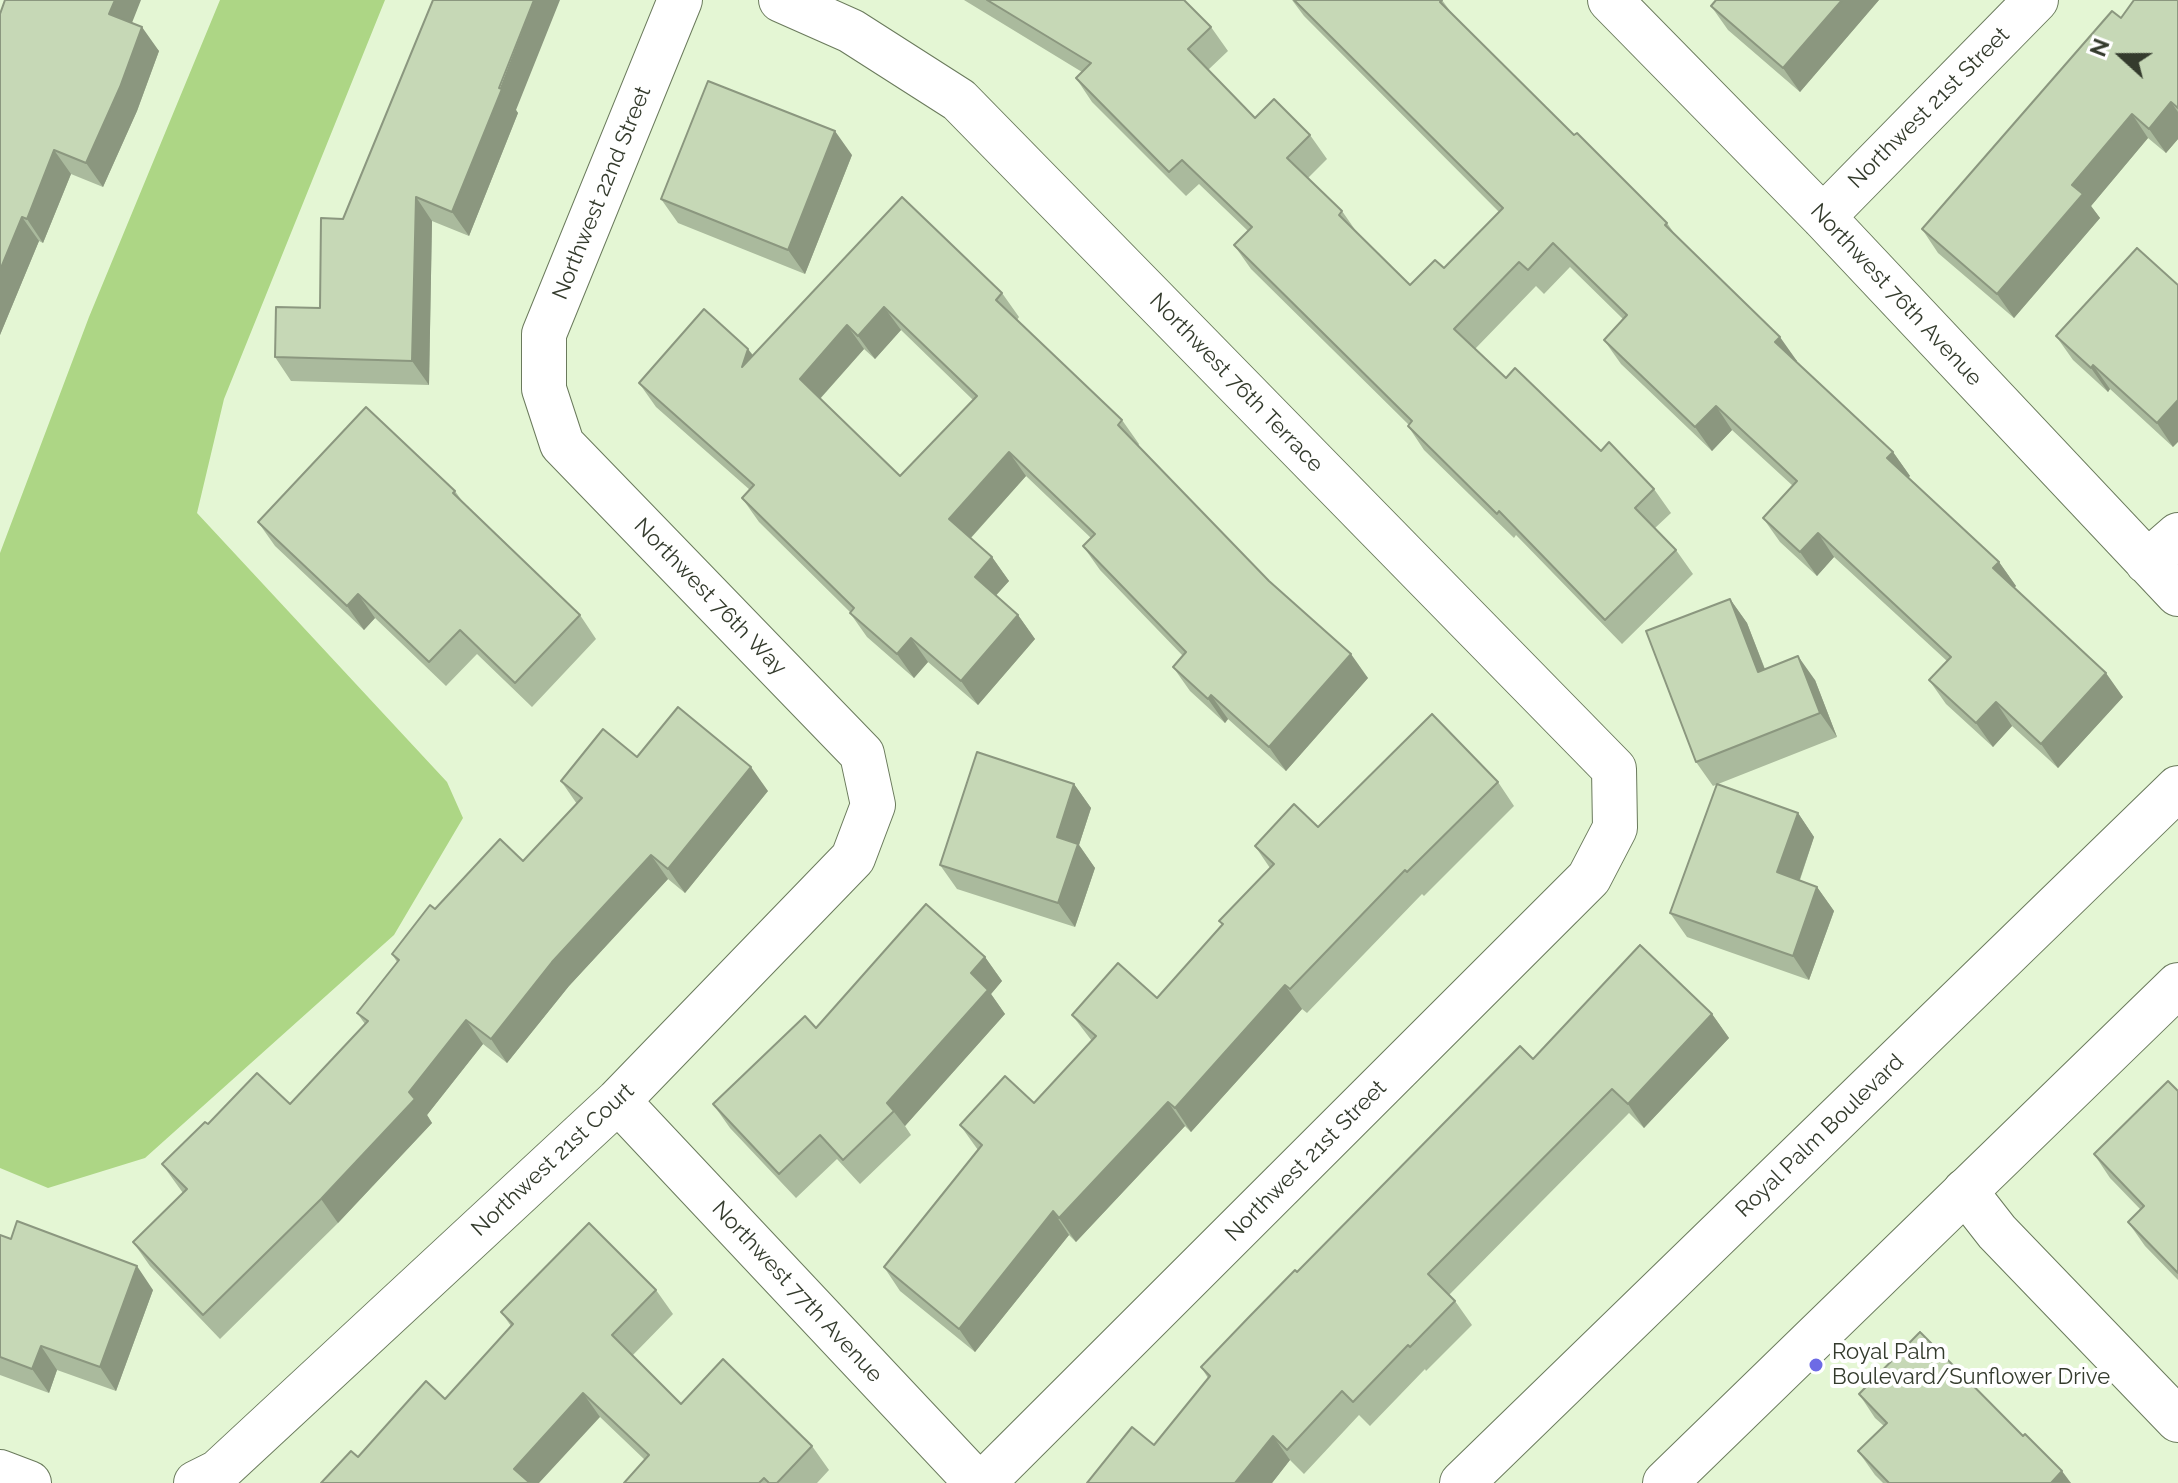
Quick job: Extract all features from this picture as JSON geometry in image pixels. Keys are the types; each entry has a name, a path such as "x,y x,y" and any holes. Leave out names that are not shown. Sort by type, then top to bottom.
{"street":[{"name":"Northwest 22nd Street","path":"544,389 544,334 680,0"},
{"name":"Northwest 76th Terrace","path":"781,0 851,31 959,100 1614,769 1615,828"},
{"name":"Northwest 76th Avenue","path":"1610,0 1823,217 2162,549 2178,594"},
{"name":"Northwest 21st Street","path":"1823,217 2036,0"},
{"name":"Northwest 76th Way","path":"544,389 562,444 862,754 873,805"},
{"name":"Royal Palm Boulevard","path":"1462,1483 2178,788"},
{"name":"Northwest 21st Court","path":"196,1483 218,1472 618,1101 853,858 873,805"},
{"name":"Northwest 21st Street","path":"980,1483 1589,878 1615,828"},
{"path":"1665,1483 2178,985"},
{"name":"Northwest 77th Avenue","path":"618,1101 980,1483"},
{"path":"1965,1191 1997,1232 2178,1420"},
{"path":"0,1472 29,1483"}],"shaded area":[{"path":"220,0 385,0 224,399 197,513 447,782 463,818 394,935 145,1158 48,1188 0,1168 0,553 89,317"}],"building":[{"path":"5,0 115,0 109,14 142,27 120,87 86,163 54,150 27,219 22,217 0,270 0,14"},
{"path":"433,0 534,0 452,212 416,197 412,361 275,357 276,307 320,308 321,218 343,219"},
{"path":"987,0 1184,0 1211,27 1188,49 1255,118 1274,99 1310,135 1287,158 1342,211 1339,215 1410,285 1435,260 1444,268 1503,208 1294,0 1442,0 1440,2 1574,135 1577,133 1667,223 1665,225 1780,337 1775,342 1893,452 1887,458 1999,562 1993,568 2106,673 2041,744 1996,702 1976,723 1929,680 1951,657 1818,533 1800,552 1763,518 1797,481 1716,406 1695,427 1604,340 1627,315 1553,243 1528,270 1519,262 1454,329 1506,378 1515,368 1601,451 1609,442 1654,489 1635,508 1676,550 1605,620 1499,511 1497,514 1408,426 1412,421 1234,245 1252,227 1182,160 1169,172 1076,78 1091,63"},
{"path":"1716,0 1842,0 1783,68 1711,6"},
{"path":"2134,0 2178,0 2178,108 2171,102 2149,129 2132,114 2072,185 2083,194 1997,294 1922,229 2112,11 2121,18"},
{"path":"708,81 835,131 788,250 661,199"},
{"path":"902,197 1002,293 996,300 1122,420 1118,425 1269,581 1351,654 1269,747 1211,695 1208,699 1173,667 1186,652 1083,546 1095,534 1009,452 949,519 992,557 975,577 1018,615 961,681 911,638 897,654 850,613 854,608 742,498 754,485 639,383 704,309 748,349 742,367","holes":["884,307 977,396 900,476 800,379 847,325 858,336"]},
{"path":"2137,248 2178,285 2178,400 2157,423 2056,336"},
{"path":"366,407 580,615 515,683 460,630 429,662 358,594 347,606 258,522"},
{"path":"1730,599 1758,672 1798,656 1820,713 1696,762 1646,631"},
{"path":"678,707 751,767 668,869 651,855 552,962 491,1039 466,1020 409,1092 415,1099 321,1199 203,1315 133,1242 187,1189 162,1164 205,1122 208,1124 257,1073 290,1104 368,1021 357,1013 399,960 392,954 430,905 435,909 500,839 523,861 582,798 561,781 603,729 637,757"},
{"path":"1432,714 1498,782 1407,872 1405,870 1290,989 1285,985 1175,1108 1168,1102 1059,1218 1053,1211 959,1329 884,1267 982,1145 960,1125 1005,1076 1034,1103 1096,1036 1072,1015 1118,963 1157,998 1223,924 1219,921 1274,864 1255,846 1294,804 1318,827"},
{"path":"977,752 1074,784 1057,837 1078,844 1058,903 940,865"},
{"path":"1717,784 1798,813 1777,872 1817,887 1793,956 1670,913"},
{"path":"926,904 985,957 971,973 988,990 887,1103 894,1111 843,1160 820,1135 779,1174 713,1104 805,1016 816,1028"},
{"path":"1640,945 1712,1014 1628,1104 1612,1089 1428,1274 1455,1301 1410,1347 1408,1345 1353,1402 1342,1391 1287,1450 1273,1436 1235,1483 1087,1483 1132,1427 1154,1445 1210,1376 1201,1367 1249,1317 1520,1046 1533,1059"},
{"path":"2168,1081 2178,1091 2178,1273 2128,1222 2144,1206 2094,1154"},
{"path":"17,1221 137,1266 100,1367 41,1346 32,1369 0,1357 0,1235 11,1239"},
{"path":"589,1223 656,1290 612,1335 681,1404 723,1359 812,1446 777,1483 769,1483 764,1478 759,1483 624,1483 649,1455 583,1393 514,1469 530,1483 321,1483 351,1451 358,1457 426,1381 445,1399 513,1324 501,1312"},
{"path":"1920,1332 2062,1471 2051,1483 1889,1483 1858,1451 1887,1423 1859,1394"}],"place":[{"name":"Royal Palm Boulevard/Sunflower Drive","path":"1816,1365"}]}
